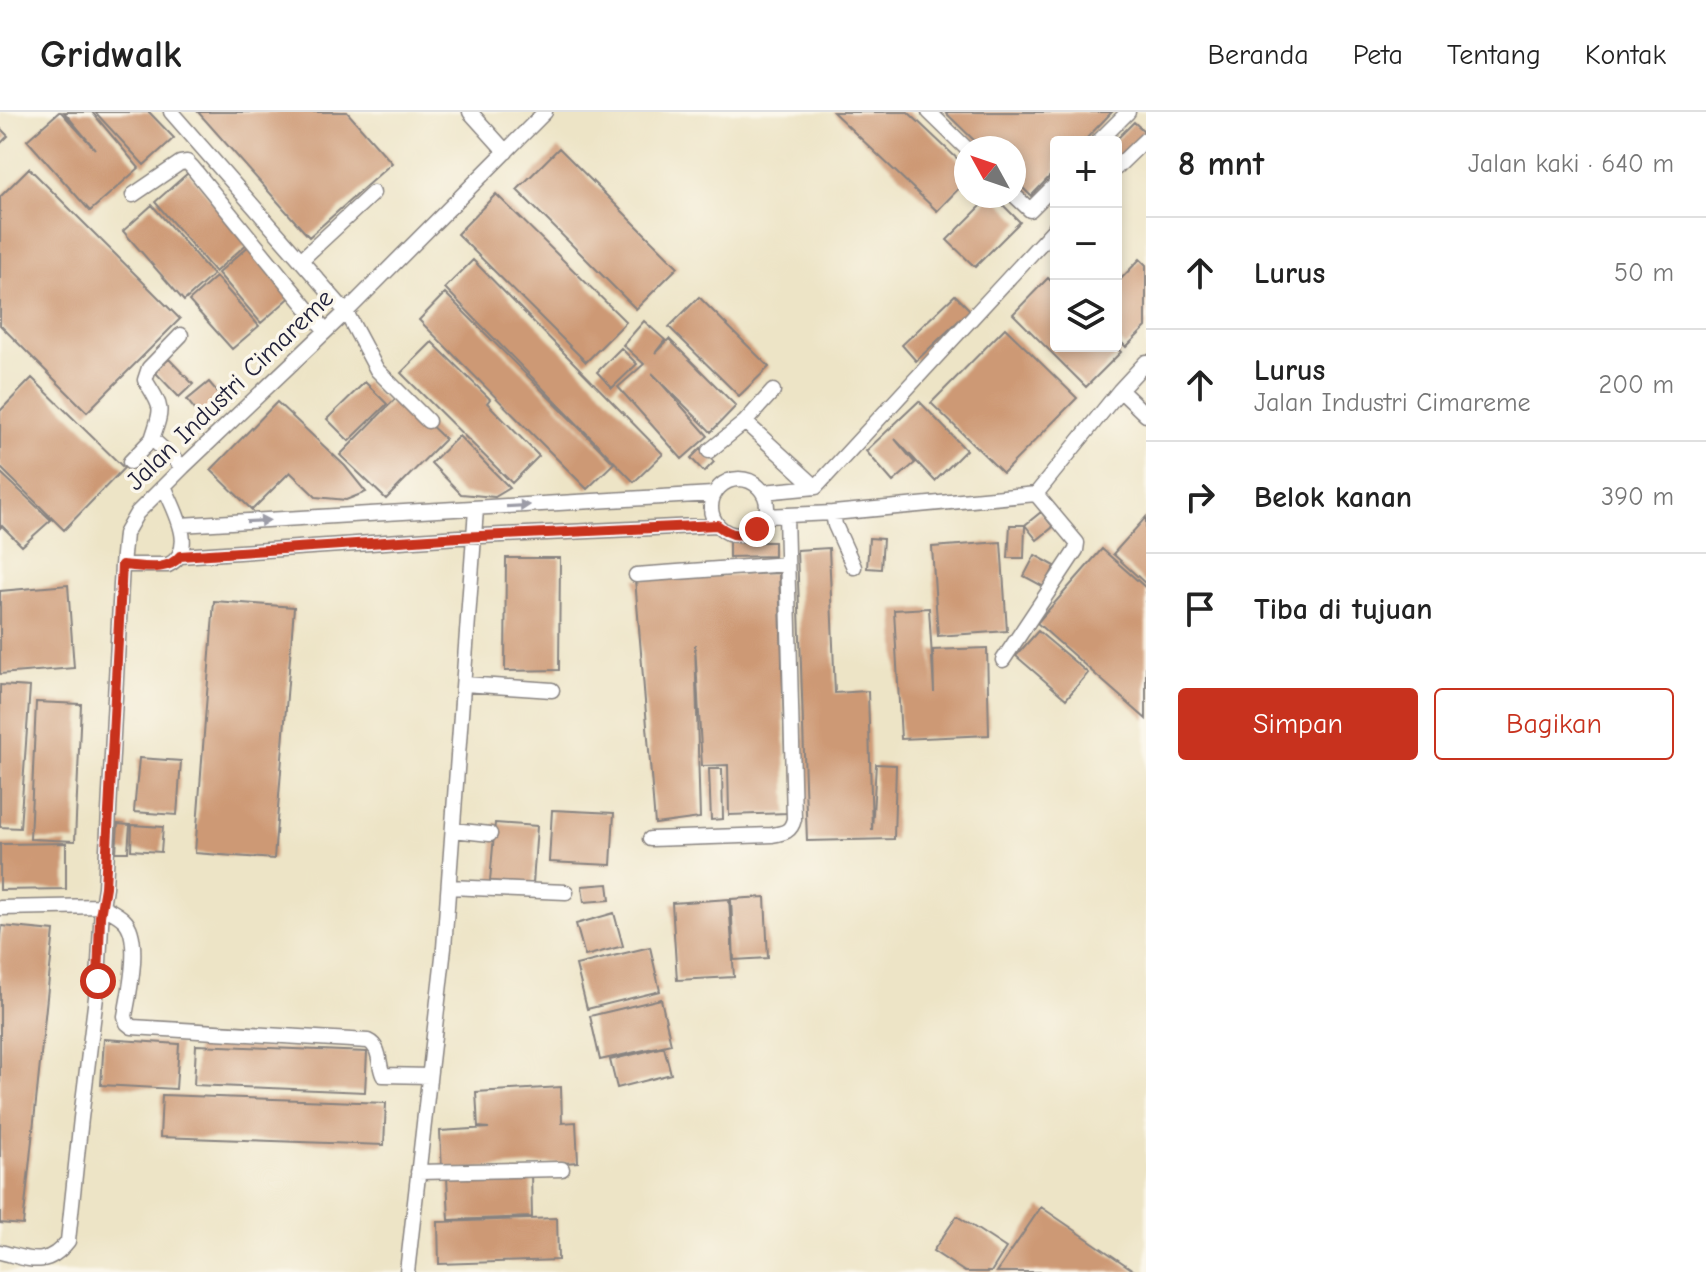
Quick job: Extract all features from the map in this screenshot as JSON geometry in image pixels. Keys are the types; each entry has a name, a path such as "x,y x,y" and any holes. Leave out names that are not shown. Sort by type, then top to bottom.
{"lane":[{"path":"171,112 302,259 346,312 377,370 428,421"},
{"path":"470,112 506,152"},
{"name":"Jalan Industri Cimareme","path":"0,1252 45,1260 57,1255 68,1241 98,981 122,565 129,525 183,467 346,312 545,112"},
{"path":"929,112 954,136"},
{"path":"1104,136 1128,112"},
{"path":"1122,162 1146,139"},
{"path":"133,195 180,163 187,162 326,331"},
{"path":"1026,206 1030,210 1050,190"},
{"path":"302,259 373,193"},
{"path":"763,492 816,487 1050,234"},
{"path":"130,462 152,439 159,417 160,404 145,380 149,368 181,335"},
{"path":"765,516 833,513 1036,494 1146,362"},
{"path":"1120,390 1146,415"},
{"path":"709,451 745,422 773,391"},
{"path":"745,422 816,487"},
{"path":"152,439 183,467"},
{"path":"731,479 754,483 763,492 767,508 765,516 757,529 744,535 729,534 711,516 713,494 731,479"},
{"path":"122,565 158,567 175,562 180,556 183,549 180,525 164,486"},
{"path":"180,525 713,494"},
{"path":"1003,660 1076,550 1077,543 1036,494"},
{"path":"407,1272 449,887 476,509"},
{"path":"833,513 835,525 854,567"},
{"path":"650,839 772,835 786,833 792,826 786,515"},
{"path":"180,556 474,536 717,525"},
{"path":"636,575 787,564"},
{"path":"464,684 552,690"},
{"path":"453,830 490,834"},
{"path":"449,887 566,892"},
{"path":"0,908 102,906 126,921 134,959 125,1016 132,1027 368,1041 377,1048 383,1075 429,1076"},
{"path":"418,1172 562,1169"}],"building":[{"path":"59,112 95,149 64,112 92,112 139,168 90,211 27,140"},
{"path":"95,112 149,112 174,138 144,165"},
{"path":"198,112 347,112 392,163 309,237"},
{"path":"833,112 908,112 954,156 954,193 937,211"},
{"path":"945,112 1112,112 1089,136 1050,136 1050,176 1031,196 1026,191 1026,136 970,136"},
{"path":"1134,122 1145,132 1122,154 1120,136"},
{"path":"0,128 8,136 0,144"},
{"path":"559,148 678,267 636,309 517,190"},
{"path":"29,168 180,319 87,412 0,325 0,197"},
{"path":"188,173 249,242 215,272 155,202"},
{"path":"496,194 626,322 586,362 457,234"},
{"path":"152,205 213,275 184,301 123,231"},
{"path":"979,208 1006,208 1020,222 975,267 947,240"},
{"path":"251,244 294,294 261,323 218,273"},
{"path":"1140,259 1146,265 1146,327 1126,347 1122,343 1122,278"},
{"path":"473,260 663,454 634,482 445,288"},
{"path":"216,277 259,326 232,349 189,301"},
{"path":"1048,278 1050,351 1013,314"},
{"path":"445,293 614,463 587,489 419,320"},
{"path":"955,295 970,310 916,361 902,345"},
{"path":"699,297 769,367 739,396 669,327"},
{"path":"644,321 665,340 655,353 669,339 736,406 711,432 652,373 708,436 682,459 618,387 644,364 623,345"},
{"path":"1005,328 1077,398 1003,473 931,403"},
{"path":"432,342 490,399 487,403 539,456 512,483 401,373"},
{"path":"621,348 637,364 612,388 597,372"},
{"path":"1051,352 1121,352 1086,387"},
{"path":"169,359 193,384 179,397 155,372"},
{"path":"32,378 124,468 64,530 0,467 0,411"},
{"path":"209,382 227,403 204,421 187,400"},
{"path":"365,382 387,404 349,441 327,419"},
{"path":"399,395 445,439 386,499 340,455"},
{"path":"919,401 966,450 935,481 895,439 915,463 893,482 866,451"},
{"path":"277,402 345,466 366,492 346,500 316,497 290,472 252,510 211,470"},
{"path":"459,436 510,488 495,497 461,494 431,463"},
{"path":"701,448 714,462 704,472 691,458"},
{"path":"0,472 51,520 22,546 2,526 0,528"},
{"path":"1041,512 1053,527 1037,540 1025,525"},
{"path":"1146,517 1146,584 1113,554"},
{"path":"1010,525 1025,525 1024,558 1008,558"},
{"path":"869,538 883,539 881,569 867,568"},
{"path":"729,542 774,542 774,556 729,557"},
{"path":"1001,542 1007,631 938,636 932,547"},
{"path":"829,548 835,693 868,691 872,830 876,764 896,765 894,839 807,841 797,550"},
{"path":"1102,549 1146,588 1146,719 1037,623"},
{"path":"1035,555 1055,566 1044,587 1024,576"},
{"path":"506,558 560,558 559,670 505,671"},
{"path":"779,573 787,813 729,815 728,765 702,766 695,644 700,818 655,824 635,579"},
{"path":"68,585 74,668 0,674 0,591"},
{"path":"214,601 294,607 274,859 195,853"},
{"path":"929,608 934,692 933,650 987,648 989,735 901,739 894,610"},
{"path":"1038,631 1088,673 1066,699 1016,656"},
{"path":"0,685 30,687 20,828 0,827"},
{"path":"36,702 81,704 75,841 30,839"},
{"path":"139,758 181,761 177,815 134,812"},
{"path":"709,769 722,769 723,819 711,820"},
{"path":"552,810 614,813 611,865 549,862"},
{"path":"495,823 537,826 533,884 490,881"},
{"path":"118,824 130,825 128,852 116,852"},
{"path":"132,825 163,827 161,852 131,850"},
{"path":"66,843 66,889 0,890 0,844"},
{"path":"608,884 610,900 584,902 582,886"},
{"path":"765,897 768,958 734,960 731,899"},
{"path":"729,899 734,977 677,980 672,903"},
{"path":"614,913 623,946 585,956 576,924"},
{"path":"2,926 54,931 23,1225 0,1223"},
{"path":"650,947 660,991 587,1009 576,965"},
{"path":"661,999 671,1044 600,1060 590,1016"},
{"path":"104,1039 179,1044 176,1089 101,1085"},
{"path":"196,1045 367,1052 365,1092 194,1085"},
{"path":"664,1047 671,1074 617,1088 610,1060"},
{"path":"561,1087 562,1123 576,1122 578,1162 442,1171 440,1131 489,1128 478,1127 476,1092"},
{"path":"162,1095 386,1103 384,1145 160,1137"},
{"path":"531,1173 532,1217 449,1220 447,1176"},
{"path":"1041,1207 1136,1272 997,1272"},
{"path":"957,1216 1006,1248 991,1272 965,1272 933,1251"},
{"path":"557,1218 558,1260 439,1264 438,1222"}],"route":[{"path":"98,981 122,565 158,567 175,562 180,556 459,537 717,525 729,534 744,535 757,529"}]}
